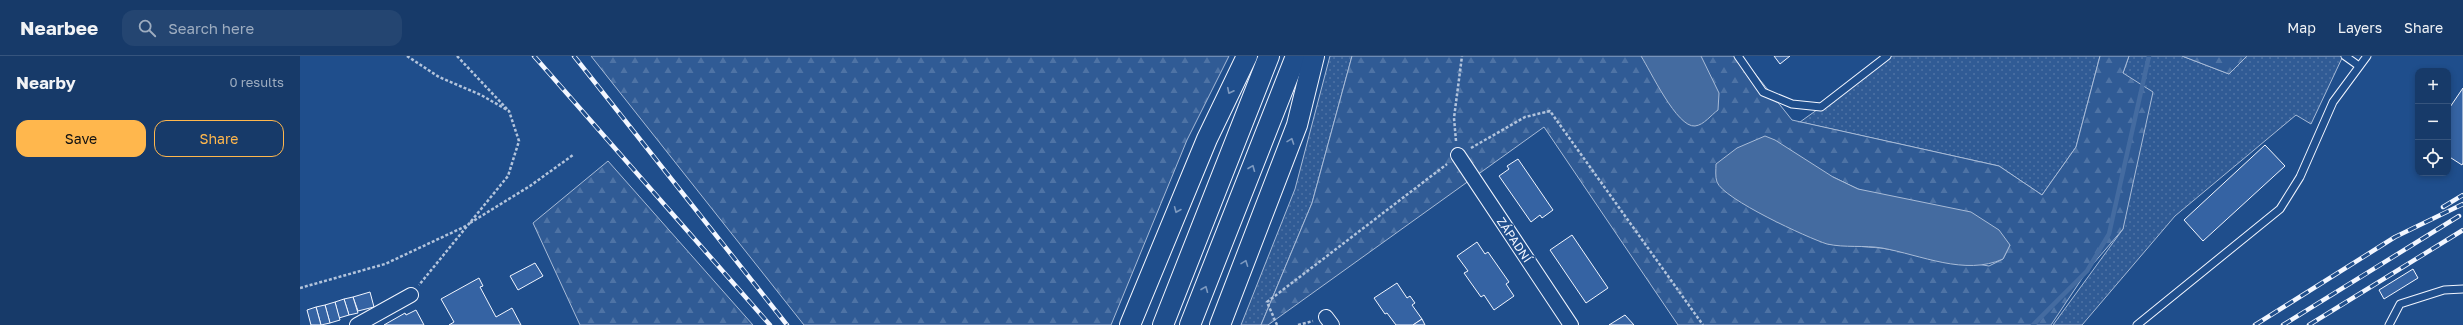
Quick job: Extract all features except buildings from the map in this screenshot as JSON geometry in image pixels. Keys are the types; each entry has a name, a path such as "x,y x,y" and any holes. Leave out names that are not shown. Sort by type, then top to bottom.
{"main road":[{"path":"1130,325 1207,139 1248,56"},
{"path":"1163,324 1269,56"},
{"path":"1190,325 1296,56"},
{"path":"1220,325 1297,125 1314,56"}],"street":[{"name":"ZÁPADNÍ","path":"1458,155 1571,325"},
{"path":"357,325 411,295"}],"lane":[{"path":"1738,56 1763,92 1792,104 1821,107 1887,56"},
{"path":"2345,56 2360,66"},
{"path":"2137,325 2280,209 2300,178 2334,102 2367,56"},
{"path":"2388,325 2400,304 2444,290 2463,289"}],"path":[{"path":"407,56 439,77 481,95 509,110"},
{"path":"411,295 508,176 519,141 509,110 457,56"},
{"path":"1458,155 1454,118 1462,56"},
{"path":"1277,325 1267,302 1458,155 1525,117 1550,111 1703,325"},
{"path":"300,288 385,264 467,225 530,186 573,155"}],"green space":[{"path":"591,56 1229,56 1187,140 1111,325 804,325"},
{"path":"1330,56 1352,56 1312,203 1261,325 1241,325 1295,189"},
{"path":"1352,56 1741,56 1792,120 1999,166 2042,195 2076,147 2100,56 2129,56 2123,73 2153,92 2123,229 2087,271 2051,325 1678,325 1544,127 1268,325 1261,325 1312,203","holes":["1833,177 1858,189 2010,245 2003,259 1989,266 1881,248 1828,244"]},
{"path":"1892,56 2100,56 2076,147 2042,195 1999,166 1800,122"},
{"path":"2129,56 2182,56 2229,74 2247,56 2343,56 2311,124 2296,115 2175,216 2082,325 2053,325 2123,229 2123,73"},
{"path":"2182,56 2247,56 2229,74"},
{"path":"608,161 753,325 580,325 533,223"}],"shaded area":[{"path":"1641,56 1701,56 1719,93 1718,110 1701,124 1695,126 1688,124 1680,118 1672,108"},
{"path":"1765,136 1775,140 1833,177 1858,189 1971,212 1999,230 2010,245 2003,259 1988,264 1958,265 1882,248 1827,244 1803,234 1749,208 1734,198 1717,182 1716,164 1737,148"}],"waterway":[{"path":"2033,325 2087,271 2109,234 2149,56"}],"railway":[{"path":"534,56 770,325"},
{"path":"574,56 787,325"},
{"path":"2443,207 2463,195"},
{"path":"2255,325 2395,237 2463,204"},
{"path":"2283,325 2459,216"},
{"path":"2309,325 2463,230"}]}
